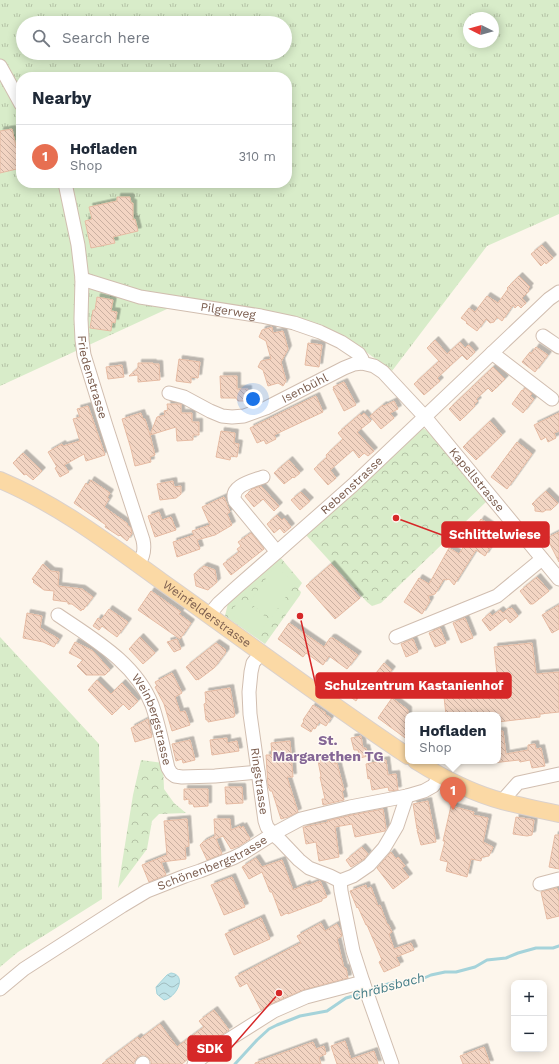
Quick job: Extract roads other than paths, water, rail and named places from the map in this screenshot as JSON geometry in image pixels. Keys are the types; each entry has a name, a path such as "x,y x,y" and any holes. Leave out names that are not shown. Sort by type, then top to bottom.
{"main road":[{"name":"Weinfelderstrasse","path":"0,480 53,507 93,532 261,653 405,754"},
{"path":"421,764 441,776 472,791 502,801 559,814"}],"street":[{"path":"0,66 16,95"},
{"name":"Friedenstrasse","path":"66,188 78,245 82,279 81,319 84,356 143,540 145,549 138,565"},
{"name":"Pilgerweg","path":"82,279 140,297 294,322 341,342 359,354 362,359 362,363"},
{"name":"Rebenstrasse","path":"209,615 219,603 353,485 549,299 559,292"},
{"path":"543,336 559,347"},
{"path":"492,353 552,399"},
{"path":"362,363 374,366 383,372 425,417"},
{"name":"Isenbühl","path":"169,393 184,397 222,416 244,416 266,408 344,368 362,363"},
{"name":"Kapellstrasse","path":"425,417 559,579"},
{"path":"262,477 237,488 233,497 278,552"},
{"path":"396,637 497,596 542,559"},
{"name":"Weinbergstrasse","path":"58,615 107,650 127,667 140,682 151,704 158,723 168,768 175,776 216,776 258,772"},
{"name":"Ringstrasse","path":"261,653 253,663 249,692 250,714 265,821 273,834 299,860 309,868 340,881"},
{"path":"502,801 518,784 559,774"},
{"name":"Schönenbergstrasse","path":"0,989 24,969 147,891 233,858 301,819 424,791 433,786 441,776"},
{"path":"392,1064 365,990 353,951 340,881 353,876 368,865 384,848 397,826 407,796"},
{"path":"540,884 559,879"},
{"path":"194,1064 209,1052 274,1011 306,997 365,990"}],"water":[{"path":"171,973 179,978 178,986 173,995 164,1000 157,994 156,987 167,975"}],"waterway":[{"name":"Chräbsbach","path":"369,992 388,984 397,982 415,982 431,975 445,972 456,972 475,967 487,960 506,958 536,948 553,948 559,946"},
{"name":"Chräbsbach","path":"235,1064 269,1029 300,1016 327,1011 346,998 364,993"}],"place":[{"name":"Schlittelwiese","path":"396,518"},
{"name":"Schulzentrum Kastanienhof","path":"300,616"},
{"name":"Hofladen","path":"453,810"},
{"name":"SDK","path":"279,993"}],"district":[{"name":"St. Margarethen TG","path":"328,748"}]}
